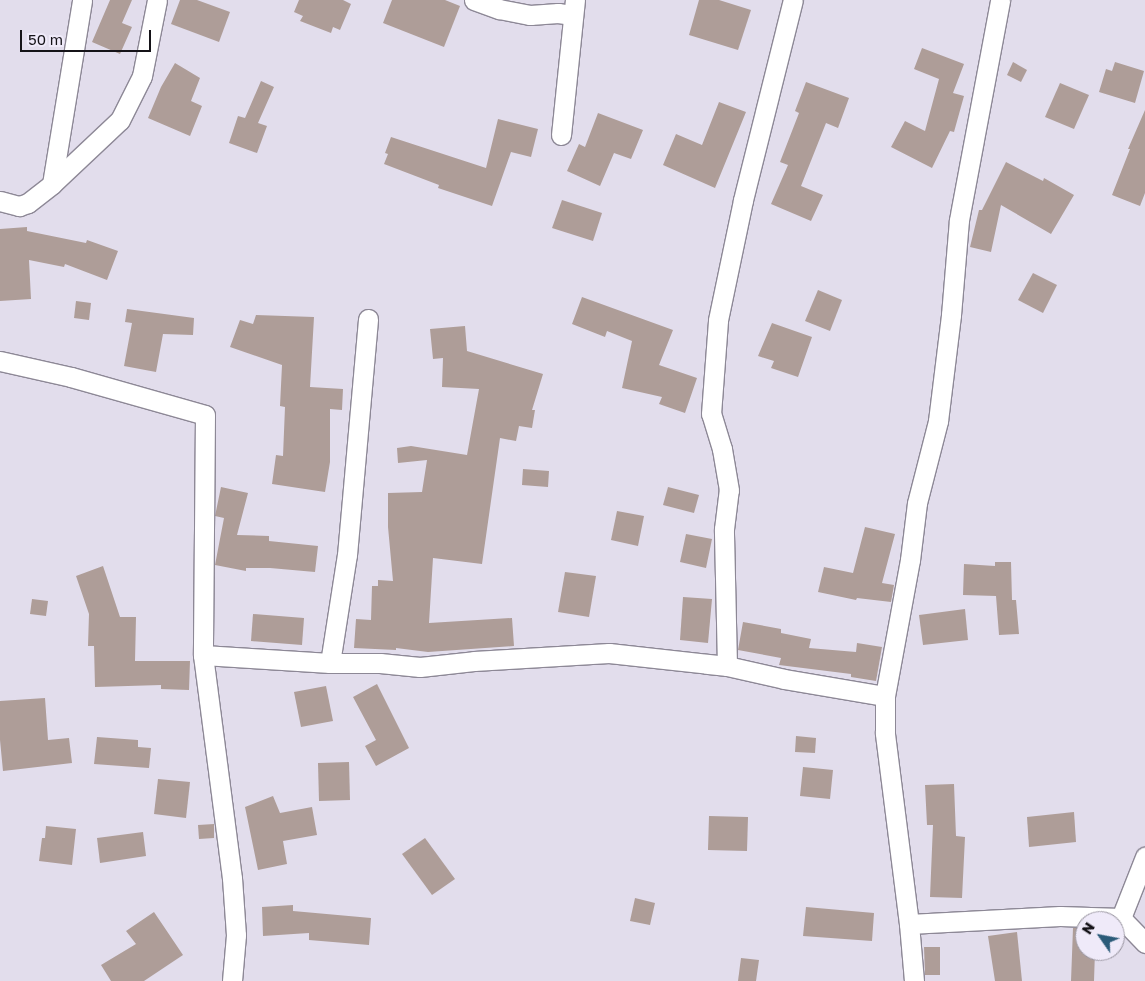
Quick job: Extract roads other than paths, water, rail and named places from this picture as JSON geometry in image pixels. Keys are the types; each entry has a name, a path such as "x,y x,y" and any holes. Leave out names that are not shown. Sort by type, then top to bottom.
{"street":[{"path":"52,184 82,0"},
{"path":"0,200 19,206 28,203 52,184 120,120 142,76 157,0"},
{"path":"474,0 530,15 558,13 574,7 561,136"},
{"path":"727,666 724,529 729,490 722,448 711,414 718,320 743,200 793,0"},
{"path":"914,981 909,924 885,733 885,696 910,560 917,502 938,420 951,315 959,220 1000,0"},
{"path":"330,663 347,554 368,319"},
{"path":"0,361 72,376 205,414 203,655 232,878 236,935 232,981"},
{"path":"203,655 330,663 380,663 420,667 474,661 609,653 727,666 784,679 885,696"},
{"path":"1124,911 1145,857"},
{"path":"909,924 1075,916"},
{"path":"1125,922 1145,943"}]}
